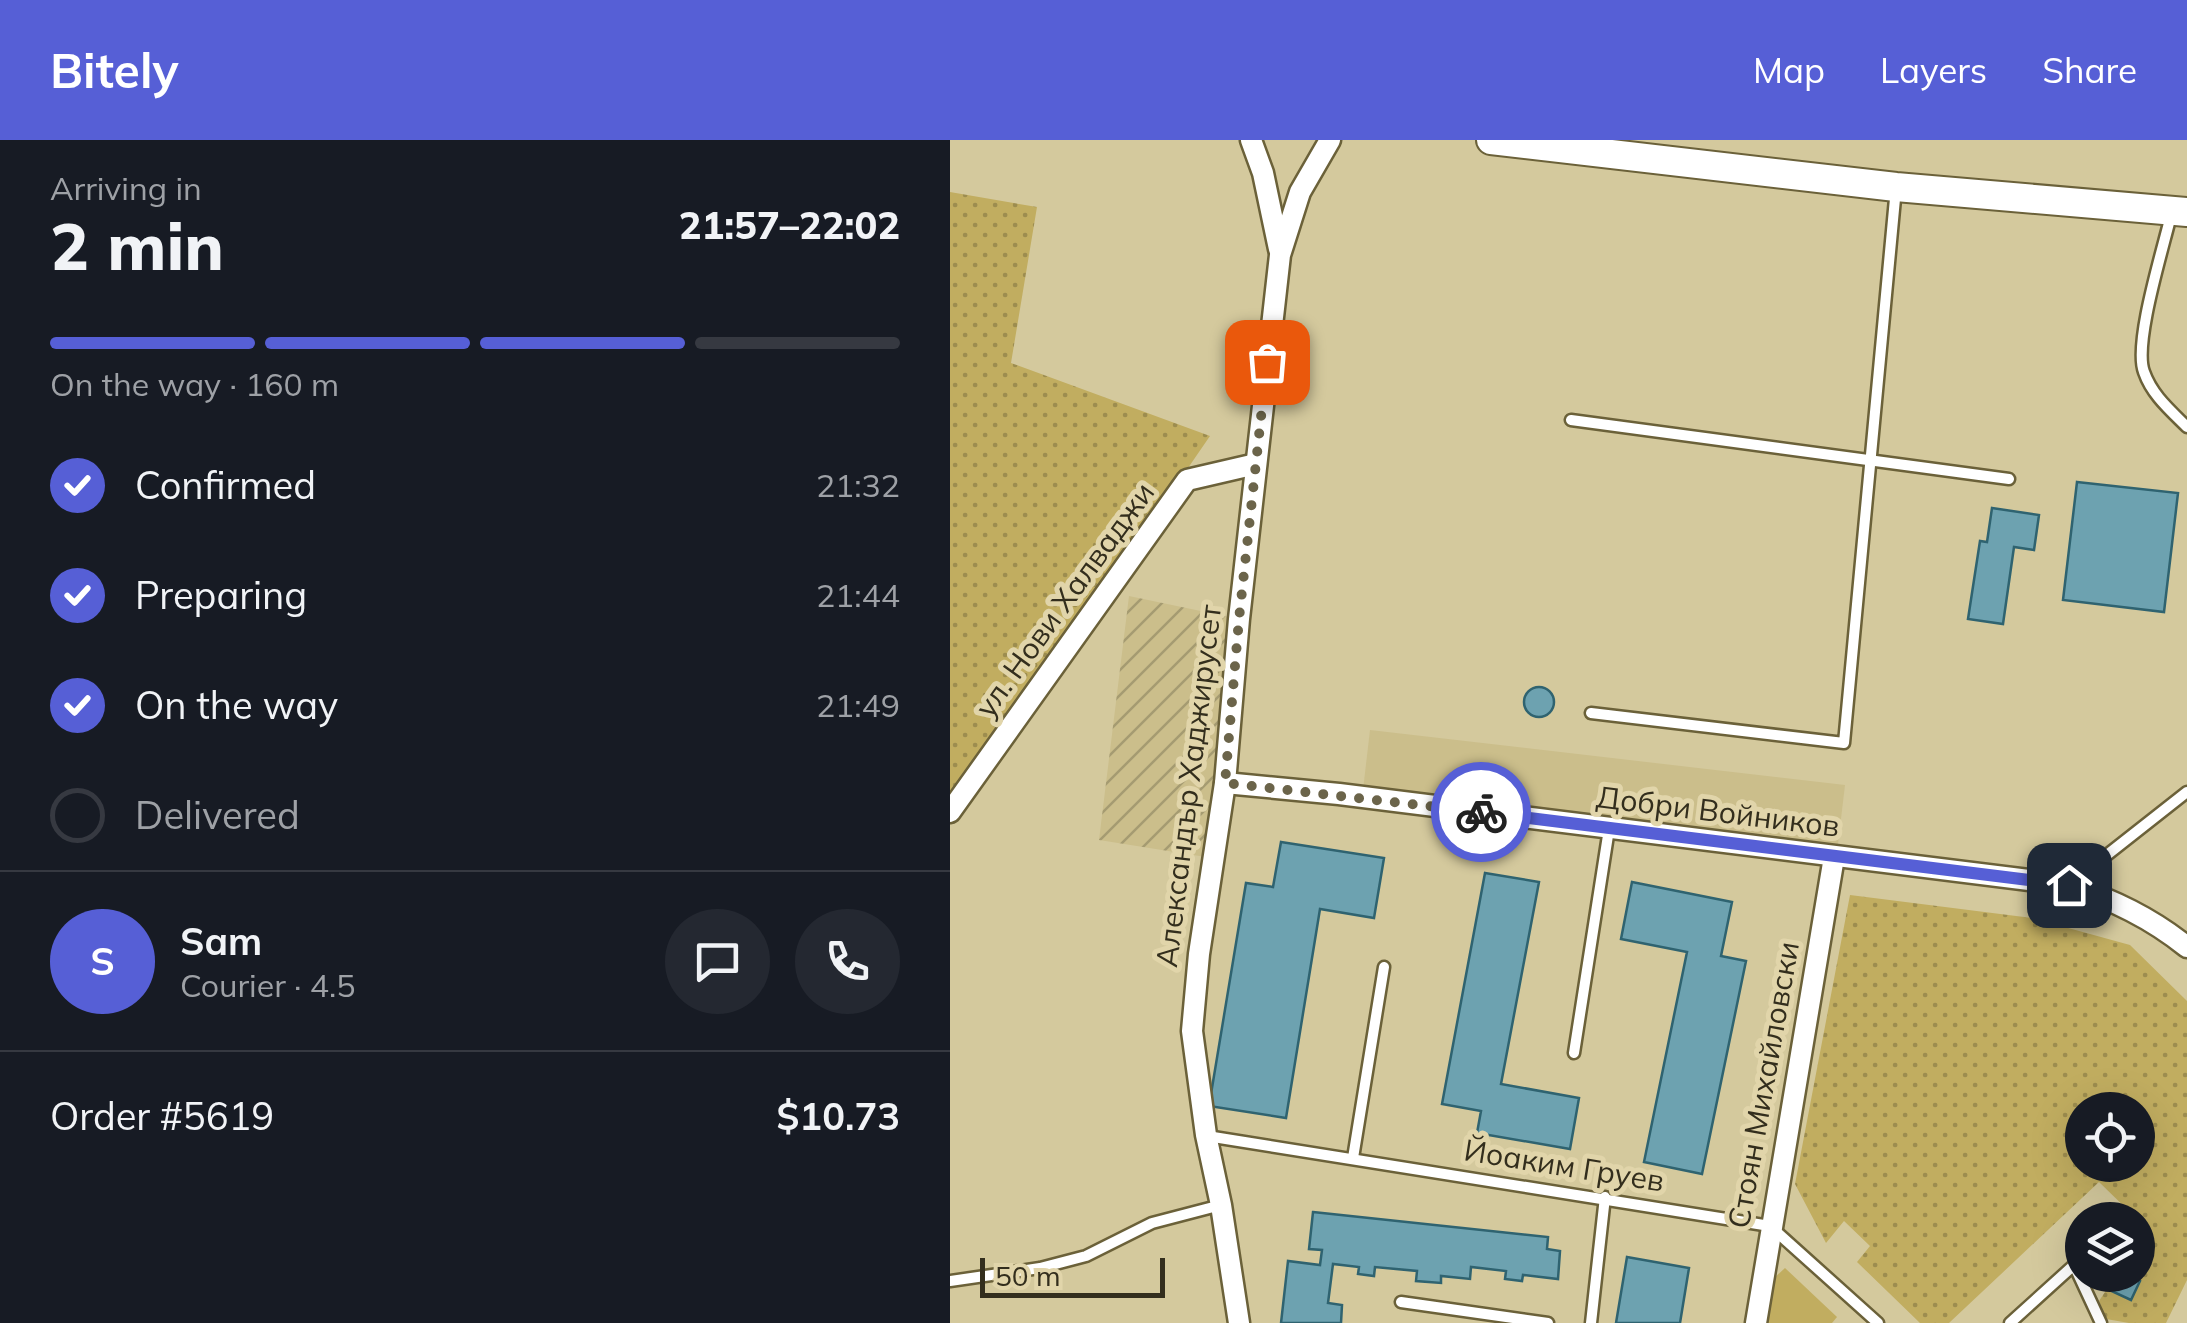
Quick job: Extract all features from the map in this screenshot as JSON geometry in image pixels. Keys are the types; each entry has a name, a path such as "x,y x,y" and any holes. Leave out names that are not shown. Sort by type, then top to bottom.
{"main road":[{"path":"1491,140 1896,188 2180,211"}],"street":[{"path":"1250,140 1264,173 1280,255"},
{"path":"1280,255 1300,192 1330,140"},
{"name":"Александър Хаджирусет","path":"1239,1323 1192,1031 1199,954 1225,783 1280,255"},
{"name":"ул. Нови Халваджи","path":"950,812 1188,480 1256,464"},
{"name":"Добри Войников","path":"1225,783 2069,885 2128,908 2158,924 2187,947"},
{"name":"Стоян Михайловски","path":"1756,1323 1834,858"}],"lane":[{"path":"1591,713 1844,743 1896,188"},
{"path":"2180,211 2143,335 2142,369 2156,396 2187,427"},
{"path":"1571,420 2009,479"},
{"path":"2069,885 2187,792"},
{"path":"1574,1053 1610,829"},
{"path":"1353,1158 1384,967"},
{"name":"Йоаким Груев","path":"1206,1136 1770,1226"},
{"path":"1591,1323 1605,1197"},
{"path":"950,1281 1040,1268 1086,1256 1152,1224 1221,1204"},
{"path":"1770,1226 1878,1323"},
{"path":"2010,1323 2065,1273"},
{"path":"2090,1292 2101,1323"},
{"path":"1400,1302 1548,1323"}],"shaded area":[{"path":"950,192 1037,207 1011,363 1210,436 950,814"},
{"path":"1129,596 1239,619 1212,858 1099,840"},
{"path":"1370,730 1845,785 1838,844 1363,790"},
{"path":"1850,895 2032,918 2130,945 2187,1001 2187,1280 2166,1323 2106,1319 2099,1301 2105,1292 2131,1300 2135,1292 2155,1292 2155,1202 2120,1202 2099,1182 2078,1202 2065,1202 2065,1214 1949,1323 1920,1323 1857,1262 1870,1246 1844,1221 1826,1243 1795,1184"},
{"path":"1785,1268 1837,1317 1832,1323 1763,1323 1772,1280"}],"building":[{"path":"2077,482 2178,493 2164,612 2063,600"},
{"path":"1992,508 2039,515 2034,550 2014,547 2003,624 1968,619 1980,541 1987,542"},
{"path":"1539,687 1550,691 1554,702 1550,713 1539,717 1528,713 1524,702 1528,691"},
{"path":"1281,842 1384,858 1374,918 1320,909 1286,1118 1209,1106 1246,883 1273,887"},
{"path":"1485,873 1539,882 1501,1084 1579,1098 1570,1149 1477,1133 1481,1111 1442,1104"},
{"path":"1632,882 1732,902 1721,956 1746,961 1702,1174 1644,1162 1687,952 1621,939"},
{"path":"1313,1212 1548,1237 1547,1249 1560,1251 1558,1279 1523,1275 1522,1281 1505,1279 1506,1271 1471,1267 1470,1279 1441,1276 1441,1283 1416,1281 1417,1271 1375,1267 1374,1276 1358,1274 1359,1267 1333,1264 1328,1303 1342,1305 1341,1323 1281,1323 1288,1261 1320,1265 1322,1250 1309,1249"},
{"path":"1627,1257 1689,1268 1680,1323 1616,1323"},
{"path":"2114,1292 2135,1292 2131,1300"}],"way so far":[{"path":"1267,362 1225,783 1481,812"}],"route":[{"path":"1481,812 2069,885"}]}
